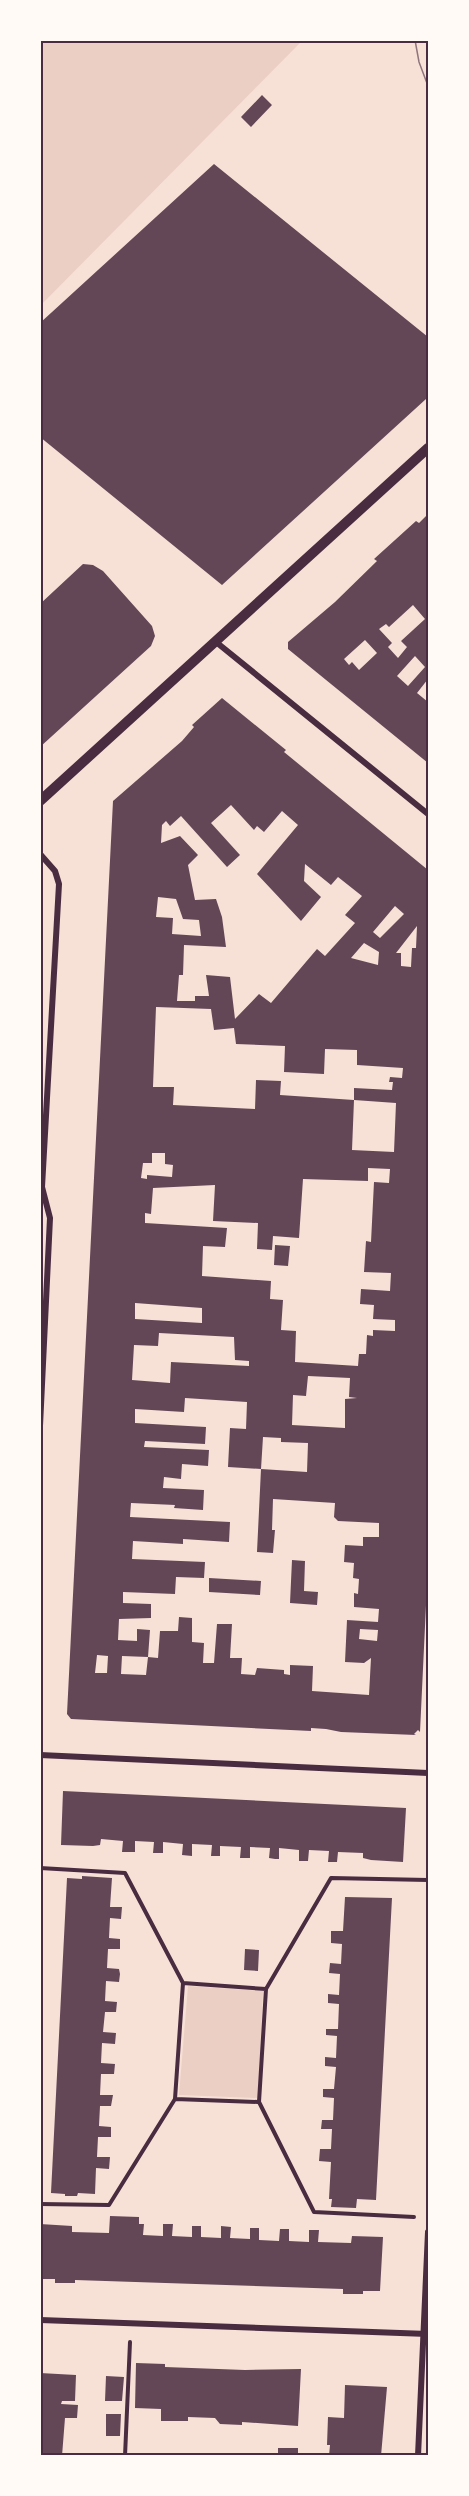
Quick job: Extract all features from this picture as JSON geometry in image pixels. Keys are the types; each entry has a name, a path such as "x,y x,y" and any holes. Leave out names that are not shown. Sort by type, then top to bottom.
{"street":[{"path":"40,801 429,448"},
{"path":"216,642 429,814"},
{"path":"40,854 55,871 59,884 42,1187 50,1218 40,1426"},
{"path":"40,1755 429,1773"},
{"path":"418,2456 427,2334 429,2232"},
{"path":"40,2320 427,2334"}],"path":[{"path":"40,1868 125,1873 183,1983 175,2098 109,2205 40,2204"},
{"path":"417,2217 314,2212 259,2102 266,1989 331,1878 429,1880"},
{"path":"183,1983 266,1989"},
{"path":"175,2098 259,2102"},
{"path":"125,2456 130,2323"}],"shaded area":[{"path":"40,41 302,41 41,305 40,305"},
{"path":"188,1986 263,1991 258,2098 179,2095"}],"building":[{"path":"262,95 272,105 251,127 241,117"},
{"path":"214,164 428,337 428,396 426,399 222,585 40,437 40,323"},
{"path":"428,514 428,679 417,693 428,702 428,763 288,649 288,642 335,602 377,561 374,559 416,521 419,523","holes":["413,605 425,619 401,641 407,647 398,658 388,647 392,643 379,629 386,624 389,627","365,640 377,653 359,670 352,662 349,665 344,659","415,656 425,667 408,686 397,676"]},
{"path":"83,564 93,565 103,571 152,626 155,636 151,646 40,747 40,604"},
{"path":"222,698 428,870 428,1563 420,1732 418,1730 414,1734 416,1735 341,1732 311,1728 311,1731 71,1719 67,1714 113,801 182,741 194,727 192,725","holes":["231,805 254,830 257,826 264,832 282,811 298,825 257,874 301,921 321,897 304,881 305,864 331,885 338,877 362,896 345,915 355,923 325,956 317,949 271,1003 259,994 235,1019 230,977 206,975 209,996 195,996 195,1001 177,1001 179,975 183,975 184,945 226,947 222,917 216,899 195,900 188,865 198,855 180,836 161,843 162,825 166,821 170,826 181,816 227,867 240,855 211,823","158,897 176,899 183,919 199,920 201,936 172,934 173,918 156,917","395,906 404,914 380,938 373,932","417,926 416,948 412,948 411,967 401,966 401,953 396,953","364,943 379,952 378,965 351,958","156,1007 211,1009 214,1030 234,1028 236,1044 285,1046 284,1072 324,1074 325,1049 357,1050 357,1065 403,1068 402,1078 390,1077 389,1082 393,1082 392,1090 354,1088 354,1100 280,1095 281,1081 256,1080 255,1109 173,1105 174,1087 153,1087","354,1100 396,1103 394,1152 352,1150","152,1153 165,1153 165,1164 173,1165 172,1177 147,1175 147,1179 141,1178 143,1163 152,1163","368,1168 390,1169 389,1183 374,1182 371,1242 366,1241 364,1272 391,1273 390,1291 361,1289 360,1304 374,1305 373,1319 395,1320 395,1331 373,1330 373,1336 367,1335 366,1354 359,1354 358,1366 295,1362 296,1331 281,1330 283,1300 270,1299 271,1281 202,1276 203,1246 225,1247 227,1228 145,1223 145,1213 151,1214 153,1188 215,1185 213,1221 258,1223 257,1249 272,1250 273,1236 299,1238 303,1179 368,1181","135,1303 202,1308 202,1323 135,1319","159,1333 234,1337 235,1360 249,1361 249,1366 171,1362 170,1383 132,1380 134,1345 158,1346","308,1376 350,1378 349,1397 357,1398 345,1399 345,1428 292,1425 293,1395 306,1396","185,1398 247,1402 246,1429 230,1428 228,1467 261,1469 257,1552 273,1553 275,1530 272,1530 273,1499 335,1503 334,1517 338,1521 379,1523 379,1537 363,1537 363,1546 345,1545 344,1562 354,1563 353,1578 359,1579 358,1594 354,1593 354,1607 379,1609 378,1622 347,1620 345,1662 364,1663 371,1658 369,1695 312,1691 313,1666 290,1665 290,1675 284,1674 284,1670 257,1668 255,1675 241,1674 242,1658 230,1658 232,1624 217,1624 214,1663 203,1663 204,1643 192,1642 192,1618 179,1617 178,1631 160,1631 158,1658 148,1657 150,1630 137,1629 137,1641 118,1640 119,1619 151,1618 151,1604 123,1603 123,1592 175,1594 176,1577 204,1578 205,1562 132,1559 133,1541 183,1544 183,1539 229,1542 230,1522 130,1517 131,1503 175,1505 174,1508 203,1510 204,1490 163,1488 164,1477 181,1479 182,1464 208,1466 209,1450 144,1447 145,1441 205,1444 206,1427 135,1423 135,1409 184,1412","263,1437 281,1438 281,1442 308,1443 307,1472 261,1469","360,1629 378,1630 377,1641 359,1639","97,1655 108,1656 107,1673 95,1673","122,1656 148,1657 146,1675 121,1674"]},
{"path":"275,1245 290,1246 288,1266 274,1265"},
{"path":"292,1560 305,1561 304,1591 318,1592 317,1605 290,1603"},
{"path":"209,1578 261,1581 260,1595 209,1592"},
{"path":"63,1791 406,1808 403,1862 371,1860 363,1858 363,1853 338,1852 337,1862 328,1862 329,1851 309,1850 308,1861 299,1861 299,1850 279,1848 279,1859 275,1859 269,1858 270,1848 250,1847 250,1858 240,1858 241,1847 220,1846 220,1856 211,1856 212,1845 192,1844 192,1856 182,1855 183,1844 163,1842 163,1853 153,1853 154,1842 135,1841 135,1852 122,1852 123,1841 101,1839 100,1845 61,1845"},
{"path":"82,1876 112,1878 110,1907 122,1907 121,1919 110,1918 109,1938 120,1939 120,1949 108,1949 107,1968 119,1969 120,1974 119,1982 106,1981 105,2001 117,2002 116,2012 105,2012 103,2032 116,2033 115,2044 102,2043 101,2063 115,2064 114,2074 101,2074 100,2095 113,2095 111,2106 100,2106 99,2126 111,2127 111,2137 98,2137 97,2157 110,2157 109,2169 96,2168 95,2194 78,2193 77,2196 65,2196 65,2194 51,2193 67,1878 82,1879"},
{"path":"345,1897 392,1898 376,2200 357,2199 356,2208 331,2207 332,2199 329,2199 331,2162 319,2161 320,2149 331,2149 332,2129 321,2129 322,2120 333,2120 334,2098 323,2097 323,2089 334,2089 336,2067 325,2066 325,2057 336,2058 337,2036 326,2035 326,2029 338,2029 339,2004 328,2003 328,1994 339,1995 340,1974 329,1973 330,1963 341,1964 342,1944 331,1943 331,1931 343,1931"},
{"path":"245,1949 259,1950 258,1971 244,1970"},
{"path":"110,2216 139,2217 139,2224 144,2224 143,2235 163,2236 163,2224 173,2224 172,2236 192,2237 192,2226 201,2226 201,2237 221,2238 221,2226 231,2227 230,2238 250,2239 250,2228 259,2228 259,2240 279,2241 280,2229 289,2229 289,2241 309,2242 309,2230 319,2230 318,2242 351,2243 352,2236 383,2237 380,2291 343,2294 343,2289 75,2280 75,2283 55,2283 55,2279 40,2279 40,2224 72,2226 72,2232 109,2233"},
{"path":"136,2363 165,2364 165,2367 245,2370 301,2369 298,2426 242,2422 242,2425 220,2424 215,2418 188,2417 188,2421 161,2421 161,2409 135,2408"},
{"path":"40,2373 76,2375 75,2401 62,2401 61,2404 78,2405 77,2418 65,2418 62,2456 40,2456"},
{"path":"106,2376 124,2377 122,2401 105,2401"},
{"path":"345,2385 387,2387 381,2456 329,2456 328,2417 344,2418"},
{"path":"106,2414 121,2414 120,2436 106,2436"},
{"path":"278,2448 298,2448 298,2456 278,2456"}],"tram line":[{"path":"415,40 419,62 428,86"}]}
